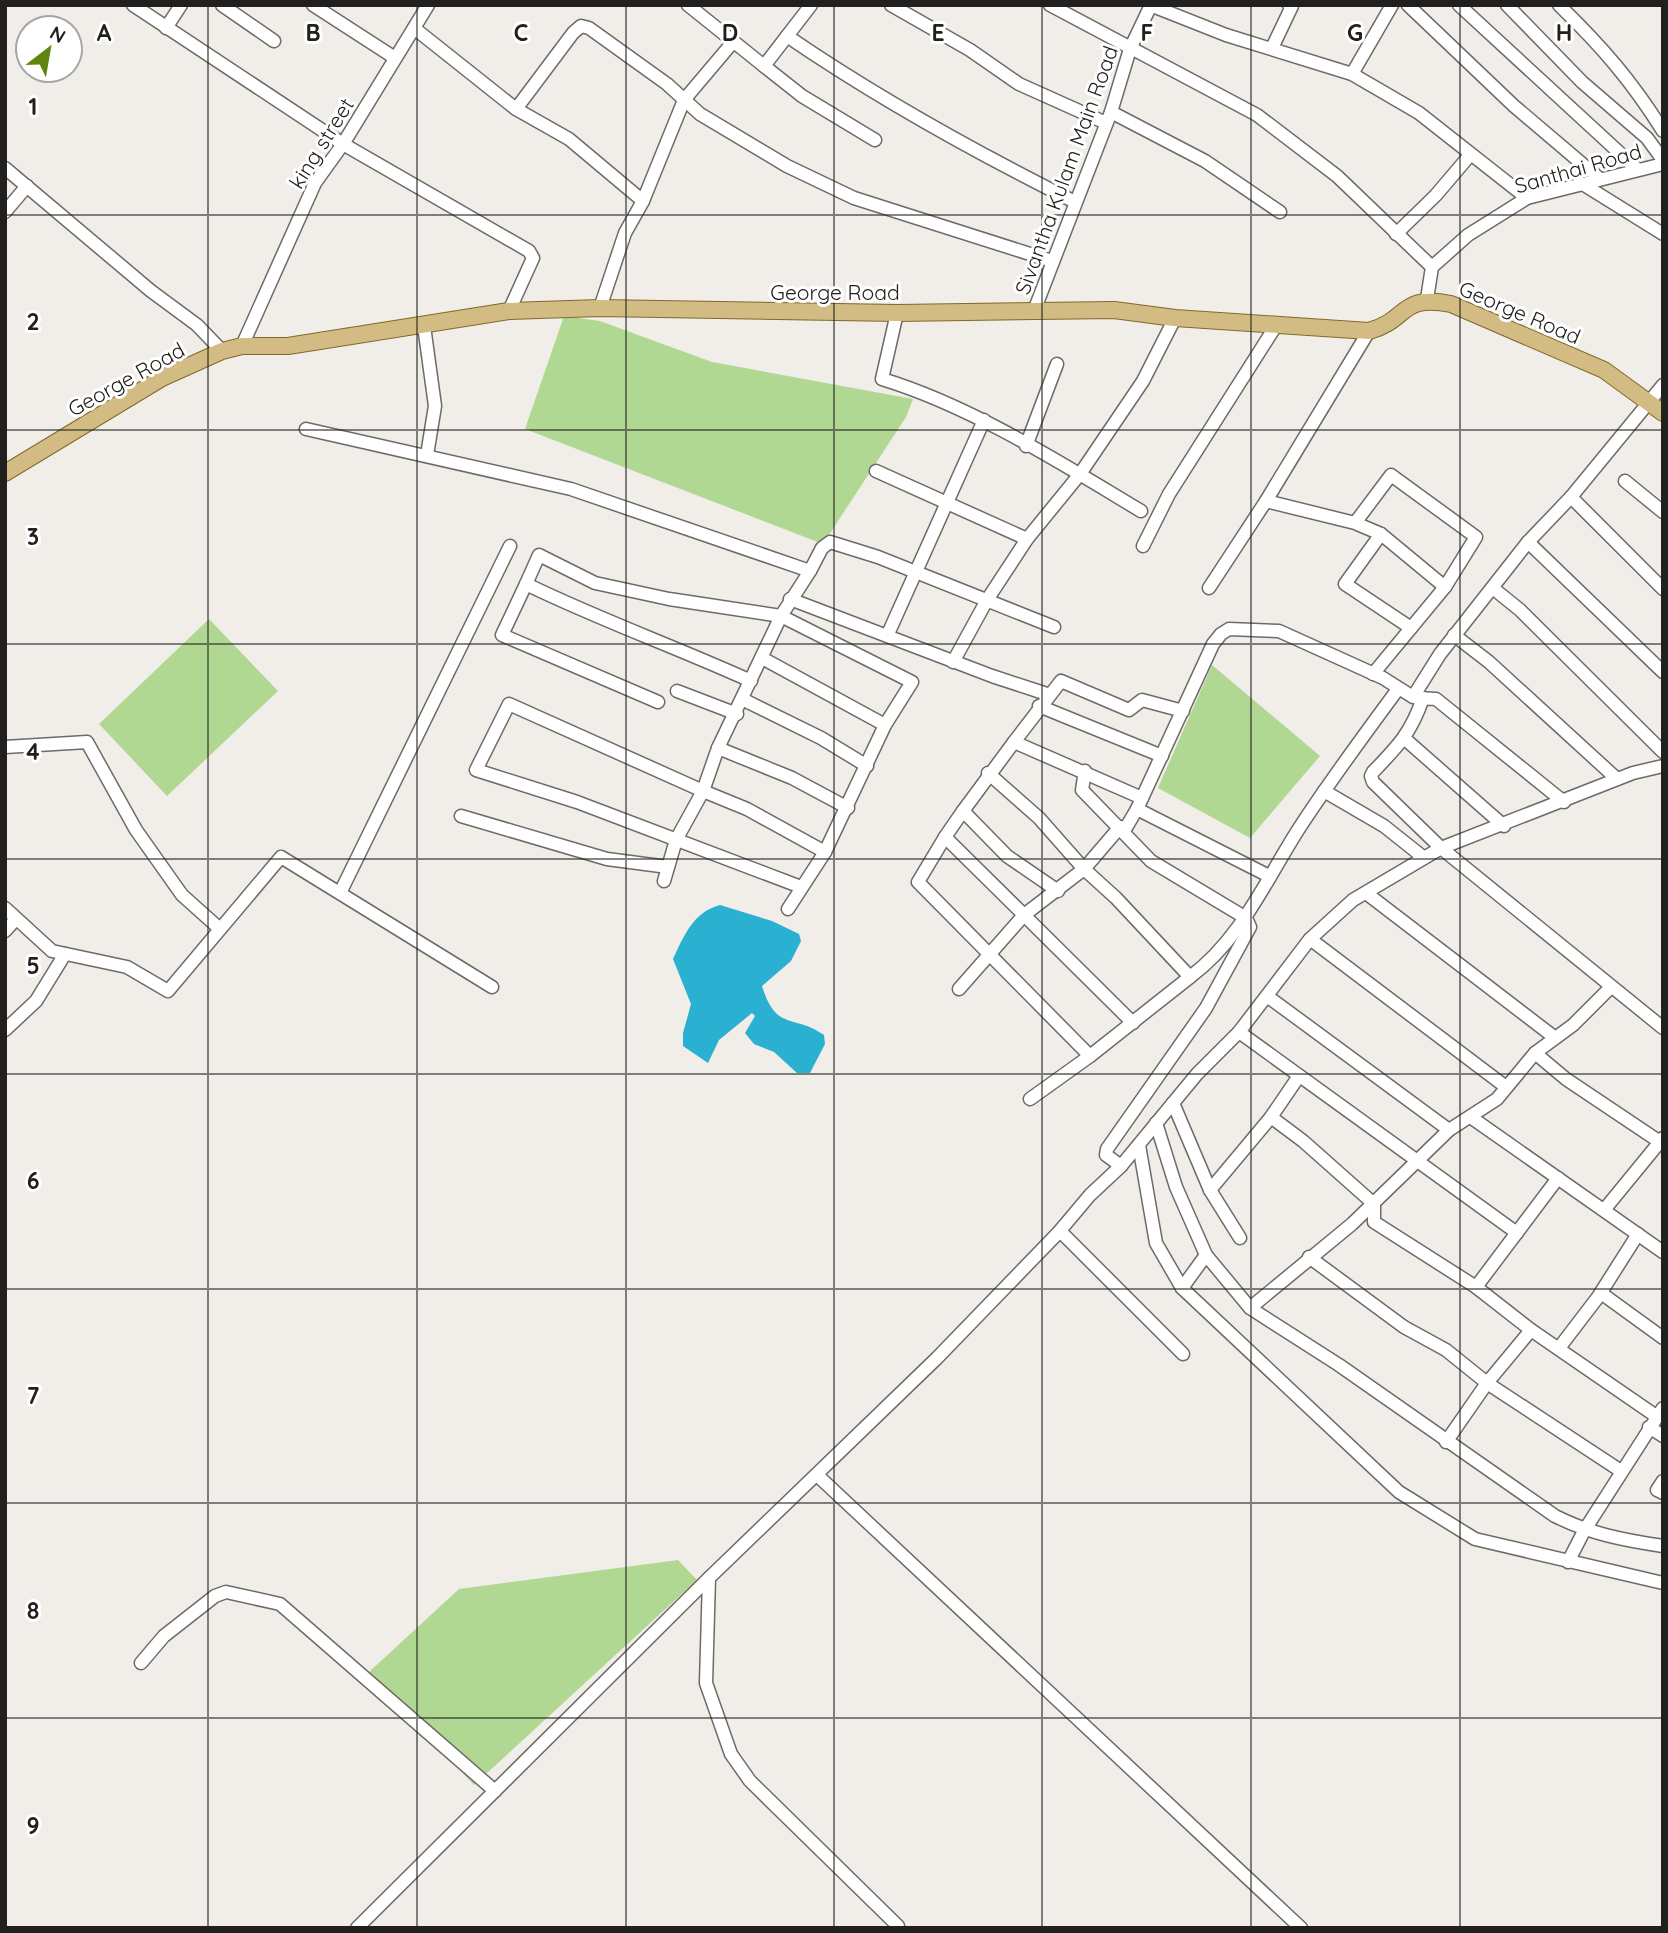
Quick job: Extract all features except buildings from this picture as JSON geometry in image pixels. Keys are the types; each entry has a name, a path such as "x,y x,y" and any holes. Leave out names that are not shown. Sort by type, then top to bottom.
{"main road":[{"name":"George Road","path":"5,474 162,378 222,351 242,346 288,346 509,311 600,308 897,313 1114,310 1175,318 1369,331 1381,328 1413,303 1427,299 1451,304 1604,370 1663,413"}],"street":[{"path":"133,5 343,144 529,251 533,258 509,311"},
{"path":"166,28 181,5"},
{"path":"222,5 274,41"},
{"path":"313,5 395,58"},
{"name":"king street","path":"242,346 315,183 343,144 428,5"},
{"path":"688,5 802,96 875,140"},
{"path":"764,66 811,5"},
{"path":"891,5 970,50 1019,84 1109,118 1205,161 1280,212"},
{"path":"1051,5 1257,115 1337,176 1432,267 1427,299"},
{"path":"1151,5 1226,35 1352,74 1419,113 1527,198"},
{"name":"Sivantha Kulam Main Road","path":"1034,310 1109,118 1130,49 1151,5"},
{"path":"1352,74 1392,5"},
{"path":"1408,5 1514,106 1600,179"},
{"path":"1460,5 1636,168"},
{"path":"1507,5 1582,82 1647,138 1663,162"},
{"path":"1559,5 1604,48 1639,93 1663,131"},
{"path":"1272,48 1291,6"},
{"path":"516,109 581,26 589,28 635,60 723,129 787,166 854,198 1052,261"},
{"path":"414,28 516,109 569,139 643,201"},
{"path":"787,36 848,78 958,144 1075,202"},
{"path":"600,308 625,233 643,201 684,100 733,42"},
{"path":"1396,234 1436,195 1470,155"},
{"name":"Santhai Road","path":"1432,267 1468,235 1527,198 1663,162"},
{"path":"5,168 151,291 197,325 222,351"},
{"path":"1581,183 1663,234"},
{"path":"5,212 27,186"},
{"path":"897,313 882,379 914,389 984,421 1141,510"},
{"path":"953,662 987,600 1027,539 1080,474 1143,381 1175,318"},
{"path":"1143,546 1169,494 1277,324"},
{"path":"424,326 435,406 428,455"},
{"path":"1209,588 1266,501 1369,331"},
{"path":"1026,446 1057,364"},
{"path":"1663,385 1571,497 1528,542 1494,589 1454,635 1418,698 1414,725 1405,739 1371,776 1441,848 1610,988 1663,1028"},
{"path":"888,634 984,421"},
{"path":"306,429 571,489 810,571"},
{"path":"876,471 1027,539"},
{"path":"1355,523 1391,475 1476,537 1445,587 1373,674"},
{"path":"1625,481 1663,512"},
{"path":"1571,497 1663,589"},
{"path":"1266,501 1355,523 1381,534 1445,587"},
{"path":"1381,534 1345,583 1412,628"},
{"path":"664,881 676,840 704,791 718,748 744,700 781,616 822,548 830,542 1054,627"},
{"path":"1528,542 1663,672"},
{"path":"340,893 510,547"},
{"path":"658,702 502,635 539,555 596,583 669,599 781,616 912,682 885,725 825,852 788,909"},
{"path":"526,584 622,629 685,651 751,681"},
{"path":"1494,589 1520,610 1663,752"},
{"path":"790,599 888,634 953,662 1050,695"},
{"path":"960,989 1024,915 1084,869 1122,829 1139,804 1213,644 1220,634 1229,629 1279,631 1418,698 1436,699 1564,802"},
{"path":"1454,635 1489,662 1617,779"},
{"path":"762,658 885,725"},
{"path":"1090,1056 918,882 988,773 1061,681 1129,710 1142,700 1183,711"},
{"path":"1030,1098 1090,1056 1212,962 1246,918 1269,876 1324,792 1398,689"},
{"path":"677,691 737,714"},
{"path":"744,700 821,738 867,766"},
{"path":"801,887 578,802 476,770 505,707 509,704 747,809 825,852"},
{"path":"1039,706 1162,757"},
{"path":"1405,739 1504,826"},
{"path":"5,747 87,742 136,830 182,895 220,929"},
{"path":"1014,742 1085,771 1269,876"},
{"path":"718,748 792,778 848,808"},
{"path":"358,1928 1060,1231 1090,1195 1121,1166 1172,1103 1239,1032 1310,939 1353,900 1441,848 1504,826 1617,779 1663,766"},
{"path":"1085,771 1082,790 1151,861 1246,918 1250,928 1206,1008 1107,1149 1106,1155 1121,1166"},
{"path":"988,773 1039,818 1084,869 1116,898 1191,977"},
{"path":"1324,792 1384,826 1423,858"},
{"path":"1384,826 1398,805"},
{"path":"963,811 1007,856 1058,891"},
{"path":"461,816 607,859 668,867"},
{"path":"945,837 1133,1023"},
{"path":"5,908 52,951 127,967 168,991 281,857 492,987"},
{"path":"1366,893 1553,1037"},
{"path":"5,931 16,919"},
{"path":"1310,939 1506,1087"},
{"path":"5,1030 36,1001 65,954"},
{"path":"1250,1308 1374,1204 1395,1180 1449,1130 1472,1118 1497,1099 1535,1054 1553,1037 1573,1025 1610,988"},
{"path":"1266,996 1449,1130"},
{"path":"1239,1032 1517,1233"},
{"path":"1535,1054 1566,1079 1662,1141 1604,1210"},
{"path":"1210,1190 1271,1117 1299,1076"},
{"path":"1172,1103 1210,1190 1240,1238"},
{"path":"1271,1117 1303,1141 1374,1204 1374,1222 1476,1287 1531,1330 1656,1417 1663,1436"},
{"path":"1472,1118 1663,1252"},
{"path":"1156,1123 1176,1187 1206,1255 1250,1308 1339,1365 1446,1442 1526,1493 1555,1516 1584,1531 1612,1539 1663,1546"},
{"path":"1139,1145 1156,1243 1182,1288 1355,1453 1420,1507 1475,1539 1663,1583"},
{"path":"1476,1287 1558,1178"},
{"path":"1060,1231 1183,1354"},
{"path":"1559,1348 1601,1293 1638,1234"},
{"path":"1182,1288 1206,1255"},
{"path":"1309,1257 1404,1327 1446,1350 1487,1383 1621,1471"},
{"path":"1601,1293 1663,1338"},
{"path":"1446,1442 1487,1383 1531,1330"},
{"path":"1568,1562 1584,1531 1656,1417"},
{"path":"817,1475 1301,1928"},
{"path":"1663,1480 1657,1490 1663,1493"},
{"path":"709,1578 706,1683 731,1754 750,1781 898,1926"},
{"path":"141,1663 163,1636 215,1596 226,1592 280,1604 495,1791"}],"green space":[{"path":"564,316 600,321 712,362 913,399 906,417 823,544 525,429"},
{"path":"209,619 278,691 167,796 99,724"},
{"path":"1212,665 1320,756 1250,838 1158,788"},
{"path":"678,1560 697,1580 474,1785 369,1672 459,1589"}],"water":[{"path":"720,905 772,921 799,934 801,941 791,961 762,986 773,1010 780,1016 824,1035 825,1044 810,1073 797,1073 774,1052 754,1044 745,1033 755,1016 752,1013 719,1040 708,1063 683,1046 683,1033 691,1004 673,959 696,919"}]}
